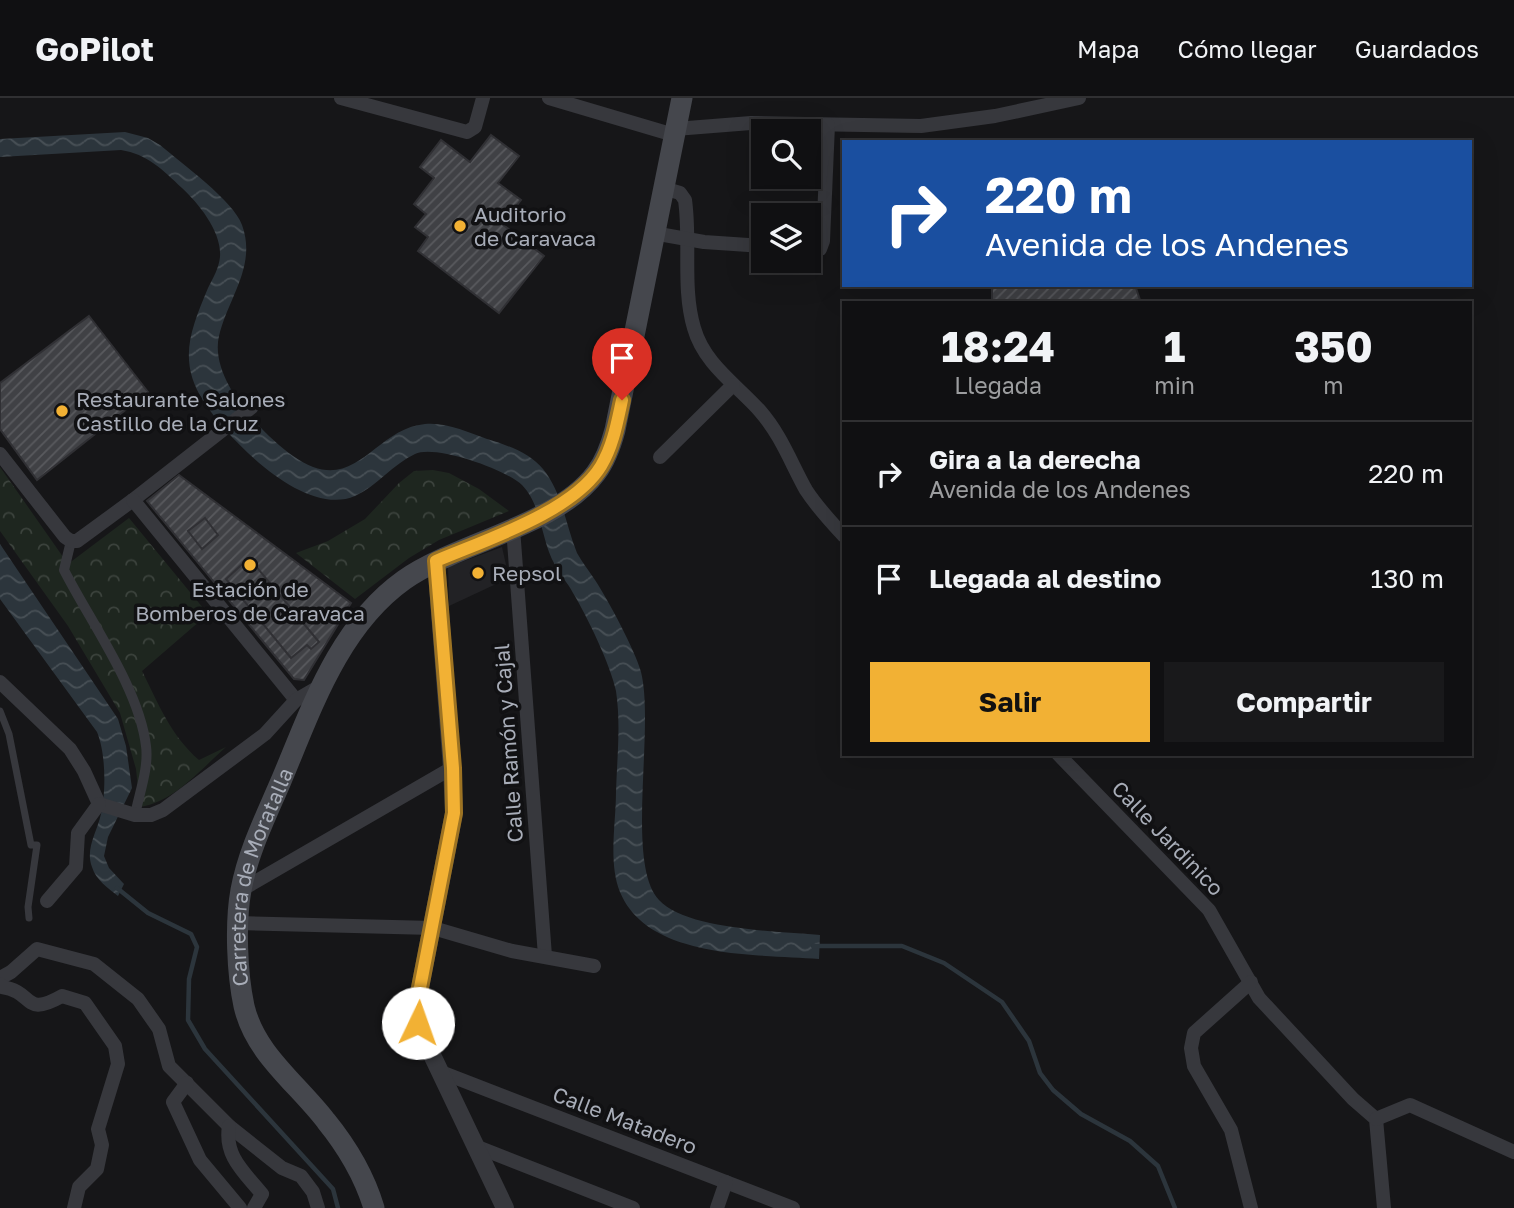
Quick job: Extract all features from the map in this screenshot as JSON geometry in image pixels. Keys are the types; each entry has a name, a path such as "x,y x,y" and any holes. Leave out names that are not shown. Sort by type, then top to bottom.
{"main road":[{"name":"Carretera de Moratalla","path":"374,1208 367,1184 355,1160 326,1119 256,1039 248,1021 241,989 241,890 254,845 295,738 303,708 323,684 350,636 372,609 404,580 436,561 519,525 572,497 596,474 612,442 682,98"}],"street":[{"path":"341,98 467,132 475,127 483,98"},
{"path":"549,98 675,132 751,123 921,126 995,116 1080,98"},
{"path":"821,246 828,125"},
{"path":"663,188 682,194 687,213 689,309 695,332 707,354 733,386 775,429 808,492 822,513 842,534"},
{"path":"653,233 751,245"},
{"path":"660,457 733,386"},
{"path":"0,453 65,537 72,541 81,539 252,407"},
{"path":"0,682 70,749 101,805 128,814 151,815 163,810 265,734 282,715 303,708 133,500"},
{"name":"Calle Ramón y Cajal","path":"519,525 545,956"},
{"path":"72,541 64,570 136,705 147,748 128,814"},
{"path":"436,561 453,768 453,822 418,998 417,1015 422,1034 505,1208"},
{"path":"282,715 284,730 295,738"},
{"path":"265,734 295,738"},
{"name":"Calle Jardinico","path":"1060,756 1209,910 1259,998 1353,1099 1376,1119"},
{"path":"241,890 453,768"},
{"path":"47,901 76,867 78,834 101,805"},
{"path":"239,923 433,928 512,951 594,966"},
{"path":"0,978 37,949 94,964 138,999 159,1029 169,1066 229,1126 282,1168 301,1176 313,1192 318,1208"},
{"path":"1251,982 1194,1033 1191,1048 1194,1066 1231,1130 1251,1208"},
{"path":"0,984 2,987 12,988 35,1006 46,1006 62,996 85,1003 116,1046 117,1063 98,1129 102,1145 97,1168 79,1187 74,1208"},
{"name":"Calle Matadero","path":"441,1072 788,1207"},
{"path":"187,1083 173,1102 200,1160 240,1208"},
{"path":"1384,1208 1376,1119 1410,1105 1514,1152"},
{"path":"229,1126 227,1141 234,1161 262,1194 254,1208"},
{"path":"475,1146 633,1208"},
{"path":"717,1208 726,1182"}],"lane":[{"path":"0,711 9,734 31,845 37,845 28,907 29,918"}],"shaded area":[{"name":"Repsol","path":"502,547 509,578 449,606 448,567"}],"green space":[{"path":"0,467 68,564 129,518 208,614 142,671 173,730 189,751 199,760 226,747 176,792 164,799 140,807 136,769 120,713 68,626 0,531"},
{"path":"414,471 449,473 479,489 509,511 439,540 409,558 355,599 296,553 328,541 365,519"}],"water":[{"path":"125,132 148,138 160,145 218,194 237,215 242,225 246,240 244,268 223,322 218,353 222,370 240,404 280,446 314,467 332,470 348,467 407,429 433,424 457,428 510,447 532,458 543,469 555,488 577,553 614,612 641,672 645,726 642,827 644,857 649,882 659,900 672,910 690,918 711,923 820,935 819,959 737,954 679,942 654,930 634,914 620,892 613,856 618,729 616,691 598,641 550,555 534,503 522,485 502,472 470,460 454,455 425,452 399,463 371,487 355,496 335,500 313,496 291,486 270,472 231,436 204,402 191,373 189,359 192,331 220,257 220,248 213,228 195,202 161,169 130,152 121,150 0,157 0,139"},
{"path":"0,544 118,719 126,746 132,788 108,837 104,856 109,868 124,884 118,896 99,880 90,860 104,795 104,761 97,732 0,599"}],"building":[{"name":"Auditorio de Caravaca","path":"491,135 519,156 498,183 521,200 502,224 544,256 499,313 418,251 428,237 415,227 426,214 414,204 434,178 420,167 441,140 470,162"},
{"path":"992,287 1136,287 1140,301 992,301"},
{"name":"Restaurante Salones Castillo de la Cruz","path":"89,316 148,392 37,480 0,429 0,383"},
{"name":"Estación de Bomberos de Caravaca","path":"179,475 351,603 304,680 294,679 147,501"},
{"path":"205,518 218,535 202,549 188,531"},
{"path":"249,558 319,642 311,649 307,645 291,658 226,579"}],"waterway":[{"path":"117,888 148,913 191,934 197,947 189,979 188,1020 205,1049 333,1189 338,1208"},
{"path":"813,946 902,946 944,963 1002,1002 1029,1041 1040,1073 1053,1090 1081,1114 1130,1141 1158,1166 1175,1208"}],"place":[{"name":"Auditorio de Caravaca","path":"460,226"},
{"name":"Restaurante Salones Castillo de la Cruz","path":"62,411"},
{"name":"Estación de Bomberos de Caravaca","path":"250,565"},
{"name":"Repsol","path":"478,573"}],"route":[{"path":"418,1023 418,998 454,813 453,768 436,561 513,528 578,493 596,474 606,458 622,400"}]}
